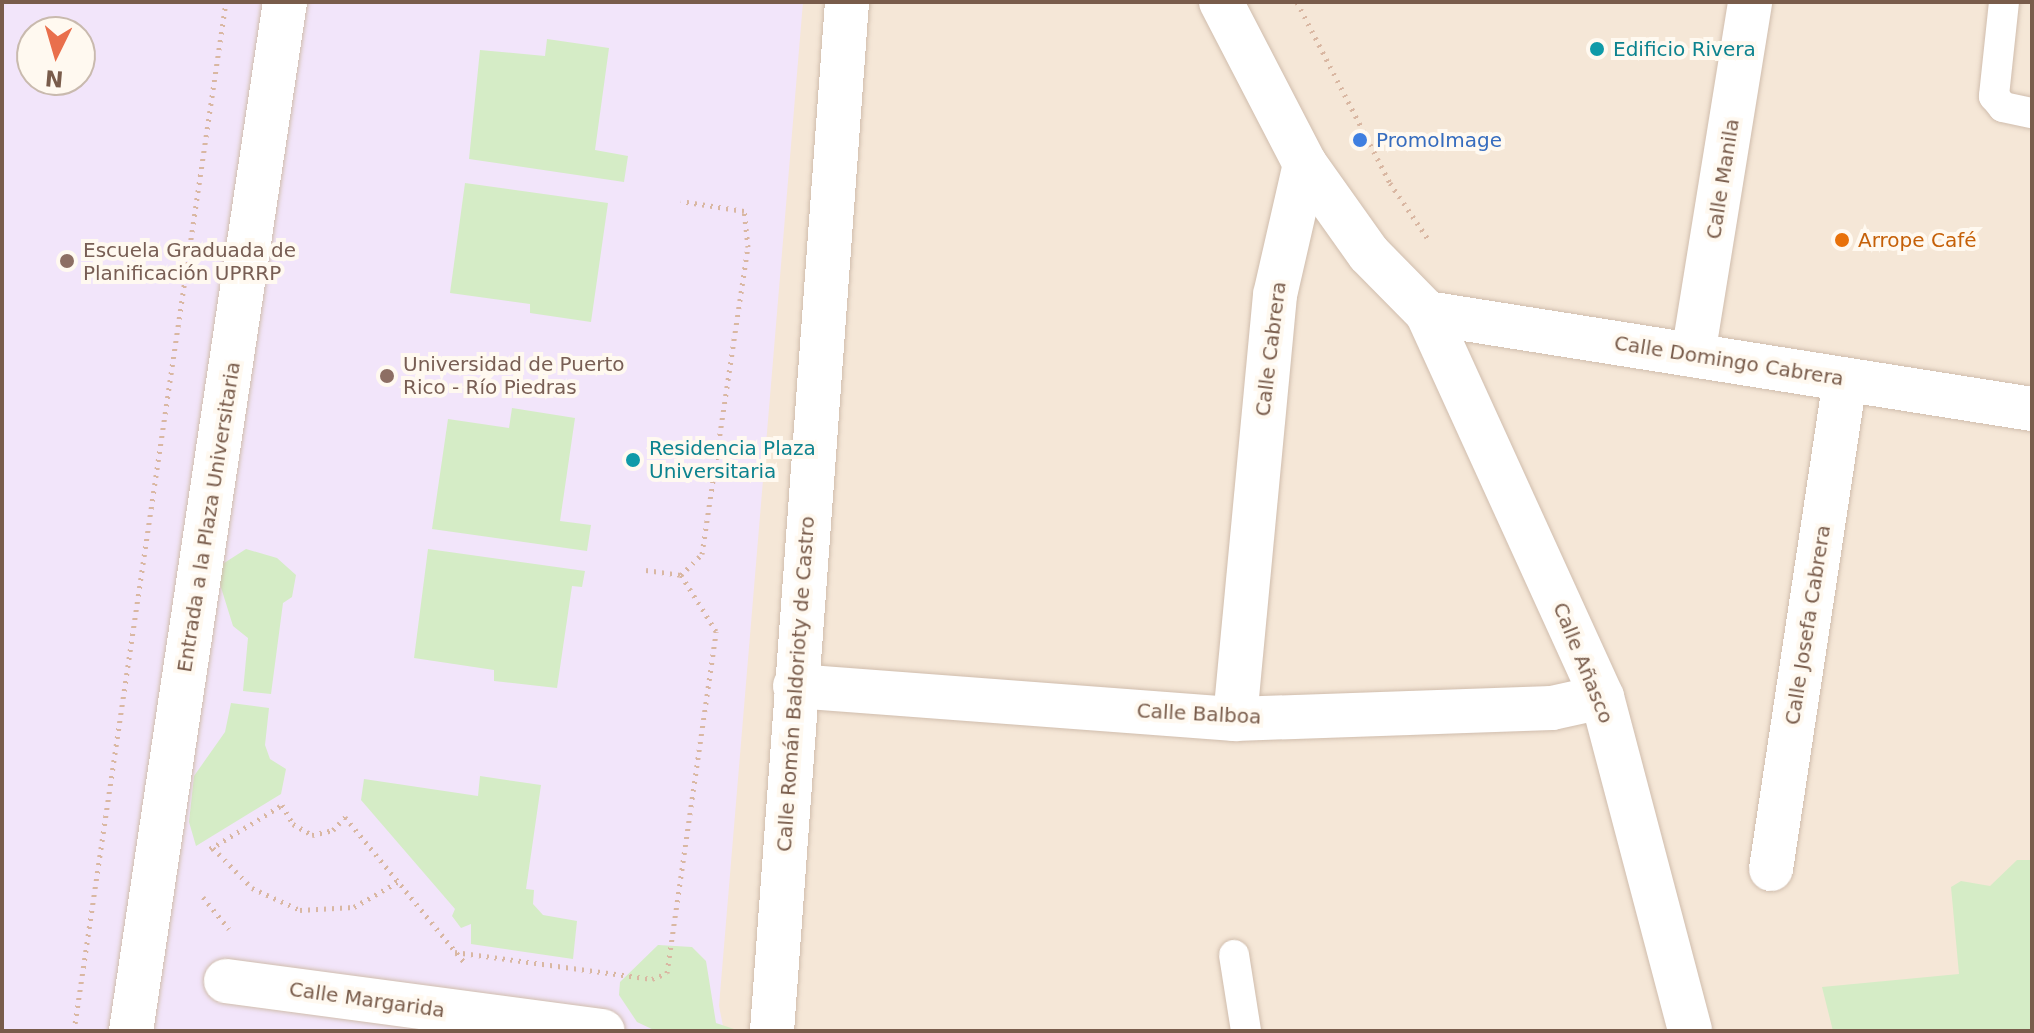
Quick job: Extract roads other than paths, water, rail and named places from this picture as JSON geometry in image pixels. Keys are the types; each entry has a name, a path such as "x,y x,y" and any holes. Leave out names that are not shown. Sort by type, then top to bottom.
{"street":[{"name":"Entrada a la Plaza Universitaria","path":"131,1031 285,2"},
{"name":"Calle Román Baldorioty de Castro","path":"772,1031 847,2"},
{"path":"1221,2 1305,164 1369,254 1427,313"},
{"name":"Calle Manila","path":"1693,355 1750,2"},
{"name":"Calle Cabrera","path":"1235,719 1275,295 1305,164"},
{"name":"Calle Domingo Cabrera","path":"1427,313 2032,409"},
{"name":"Calle Añasco","path":"1427,313 1602,697 1690,1031"},
{"name":"Calle Josefa Cabrera","path":"1771,869 1845,380"},
{"name":"Calle Balboa","path":"795,686 1235,719 1552,708 1602,697"},
{"name":"Calle Margarida","path":"226,981 603,1031"}],"lane":[{"path":"2004,2 1994,96 2003,107 2032,113"},
{"path":"1234,955 1246,1031"}],"place":[{"name":"Edificio Rivera","path":"1597,49"},
{"name":"PromoImage","path":"1360,140"},
{"name":"Arrope Café","path":"1842,240"},
{"name":"Escuela Graduada de Planificación UPRRP","path":"67,261"},
{"name":"Universidad de Puerto Rico - Río Piedras","path":"387,376"},
{"name":"Residencia Plaza Universitaria","path":"633,460"}]}
